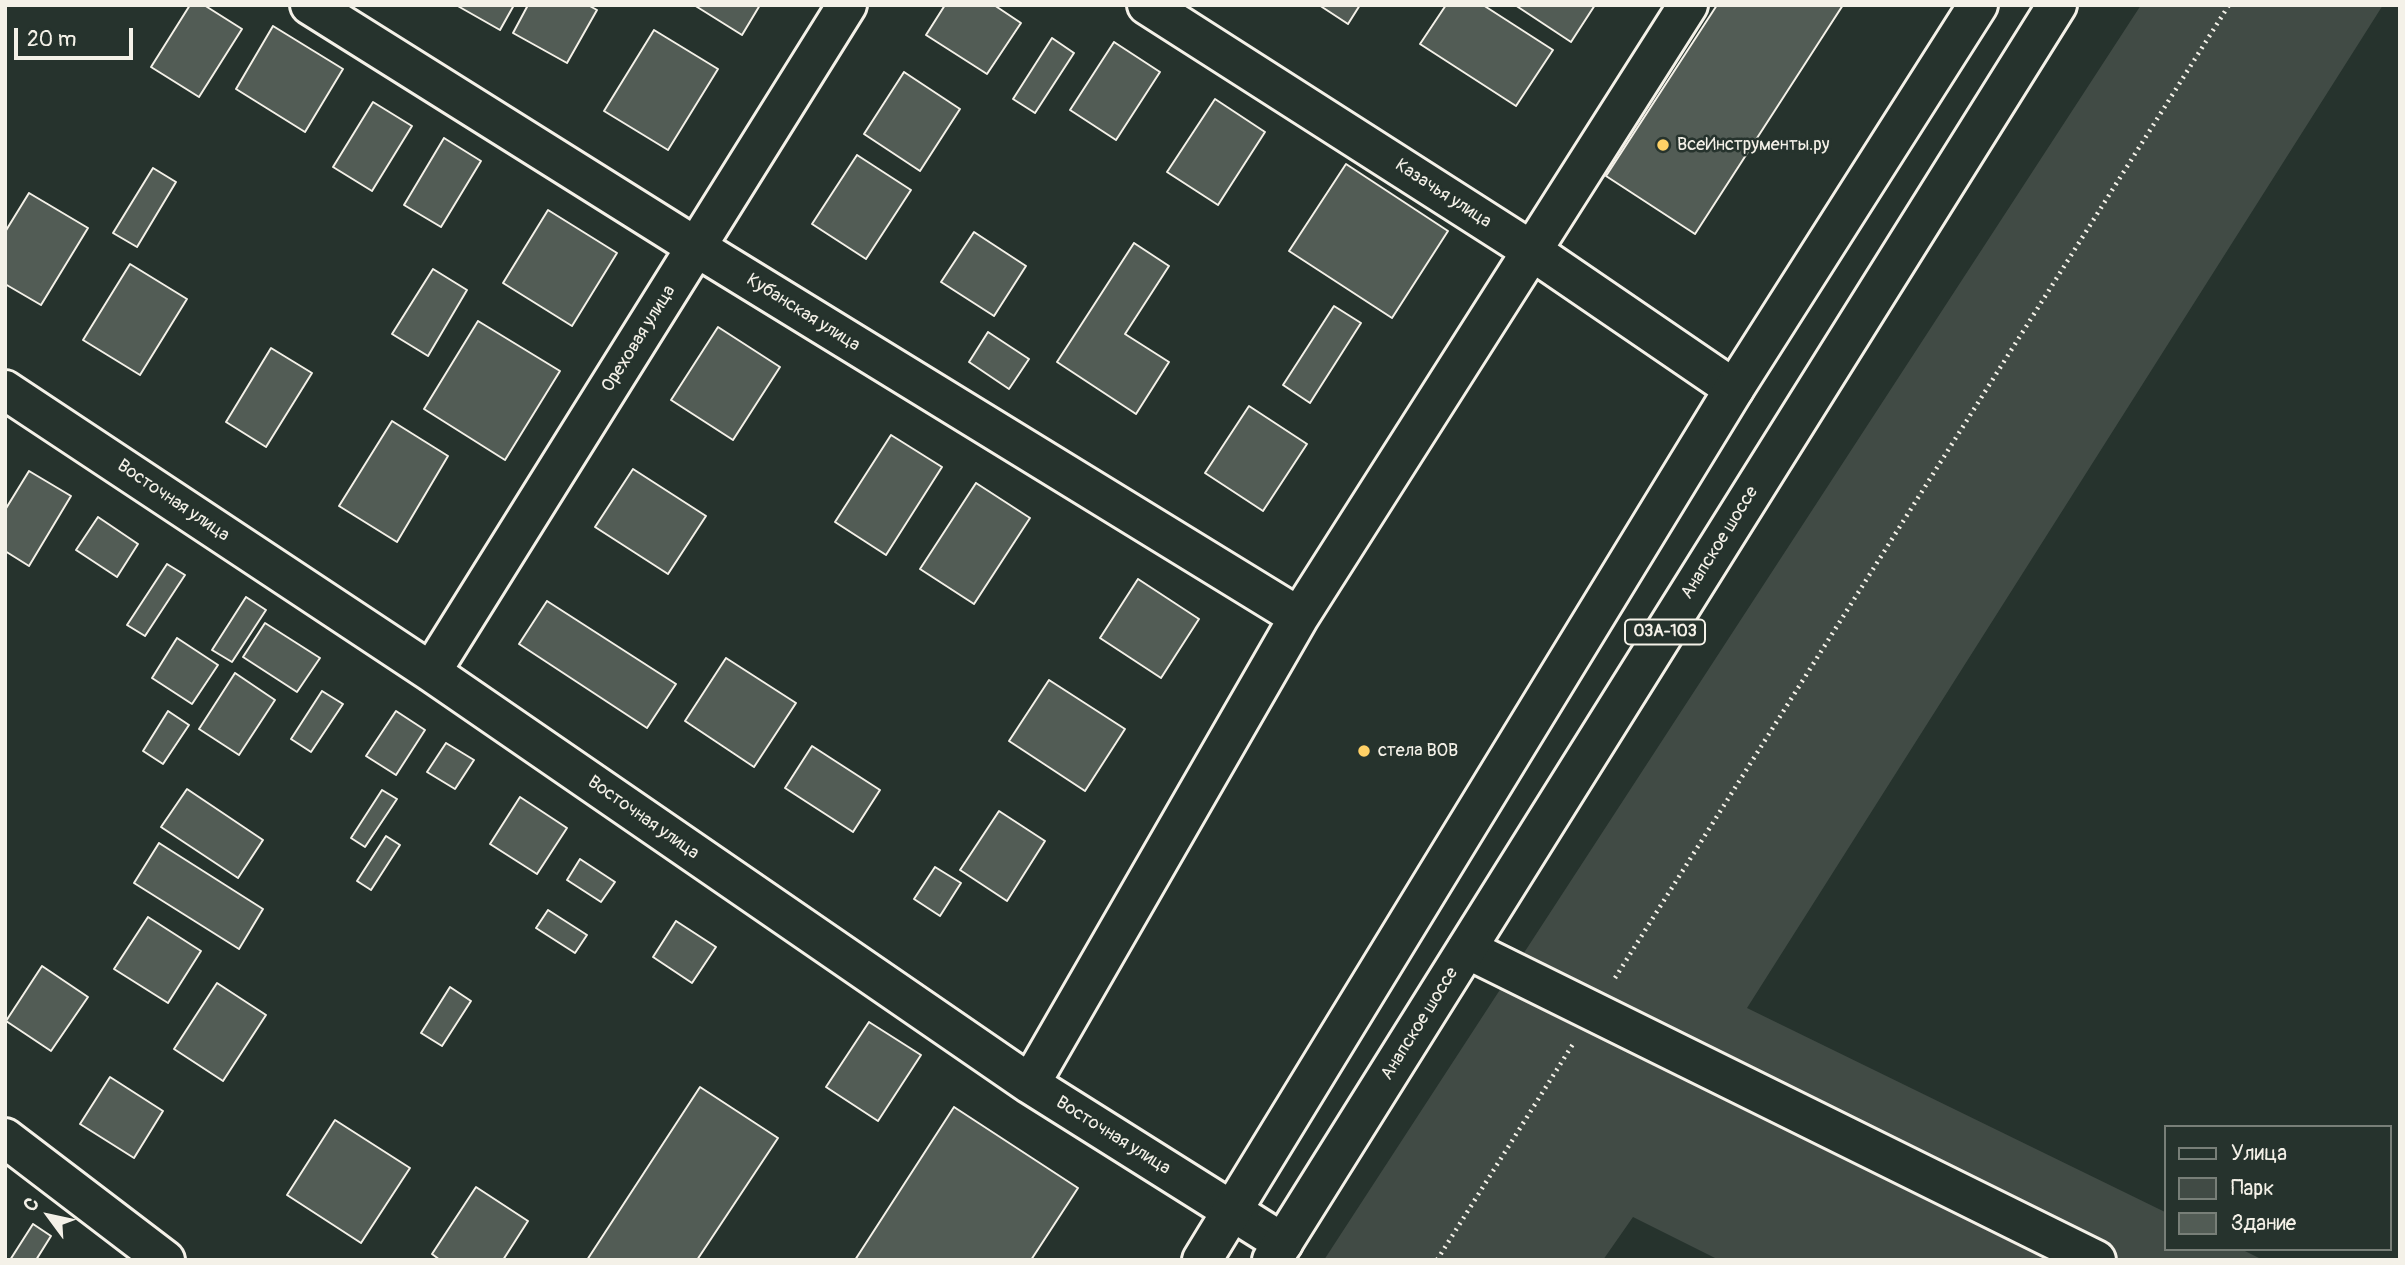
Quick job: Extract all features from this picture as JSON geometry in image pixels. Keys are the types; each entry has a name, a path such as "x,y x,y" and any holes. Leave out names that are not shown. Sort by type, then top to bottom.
{"street":[{"name":"Кубанская улица","path":"310,5 696,247 1298,617"},
{"name":"Ореховая улица","path":"431,672 847,5"},
{"name":"Казачья улица","path":"1147,5 1532,251 1734,389"},
{"path":"1030,1084 1298,617 1688,5"},
{"path":"1202,1260 1734,389 1978,5"},
{"name":"Анапское шоссе","path":"1278,1251 2057,5"},
{"name":"Восточная улица","path":"5,390 431,672 1030,1084 1233,1211 1278,1251"},
{"path":"1467,949 2096,1260"},
{"path":"5,1138 165,1260"}],"path":[{"path":"1437,1260 2229,5"}],"green space":[{"path":"2141,5 2383,5 1747,1008 2164,1212 2164,1251 2245,1251 2263,1260 1719,1260 1633,1217 1603,1260 1324,1260"}],"building":[{"path":"190,5 204,5 242,29 199,97 151,67"},
{"path":"456,5 514,5 500,30"},
{"path":"528,5 588,5 597,10 567,63 513,33"},
{"path":"694,5 760,5 742,35"},
{"path":"945,5 994,5 1021,23 987,74 926,35"},
{"path":"1319,5 1360,5 1348,24"},
{"path":"1446,5 1483,5 1553,50 1516,106 1420,44"},
{"path":"1515,5 1595,5 1571,42"},
{"path":"1717,5 1843,5 1695,234 1606,176"},
{"path":"273,26 343,69 305,132 236,89"},
{"path":"654,30 718,69 668,150 604,111"},
{"path":"1052,38 1074,53 1035,113 1013,99"},
{"path":"1114,42 1160,72 1116,140 1070,110"},
{"path":"904,72 960,109 920,171 864,134"},
{"path":"1215,99 1265,132 1218,205 1167,172"},
{"path":"373,102 412,126 372,191 333,167"},
{"path":"444,138 481,161 441,227 404,205"},
{"path":"857,155 911,190 866,259 812,224"},
{"path":"1346,164 1448,231 1392,318 1289,251"},
{"path":"153,168 176,182 137,247 113,233"},
{"path":"29,193 88,228 41,305 5,284 5,232"},
{"path":"548,210 617,253 572,326 503,283"},
{"path":"974,232 1026,266 994,316 941,282"},
{"path":"1134,243 1169,266 1125,334 1169,362 1136,414 1057,362"},
{"path":"130,264 187,299 140,375 83,340"},
{"path":"433,269 467,290 428,356 392,334"},
{"path":"1334,306 1361,323 1310,403 1283,385"},
{"path":"478,321 560,371 505,460 424,409"},
{"path":"718,327 780,367 733,440 671,400"},
{"path":"988,332 1029,359 1009,389 969,362"},
{"path":"271,348 312,373 266,447 226,422"},
{"path":"1249,406 1307,444 1263,511 1205,473"},
{"path":"392,421 448,456 397,542 339,506"},
{"path":"891,435 942,467 886,555 835,522"},
{"path":"633,469 706,516 668,574 595,527"},
{"path":"29,471 71,496 29,566 5,551 5,510"},
{"path":"976,483 1030,518 974,604 920,569"},
{"path":"98,517 138,544 117,577 76,550"},
{"path":"167,564 185,575 145,636 127,625"},
{"path":"1138,579 1199,619 1161,678 1100,638"},
{"path":"246,597 266,610 232,662 212,650"},
{"path":"547,601 676,684 647,728 519,644"},
{"path":"265,623 320,658 297,692 243,657"},
{"path":"177,638 218,665 192,704 152,678"},
{"path":"726,658 796,703 754,767 685,721"},
{"path":"235,673 275,700 239,755 199,729"},
{"path":"1049,680 1125,729 1085,791 1009,741"},
{"path":"322,691 343,704 311,752 291,739"},
{"path":"168,711 189,725 163,764 143,751"},
{"path":"396,711 425,730 396,775 366,756"},
{"path":"446,743 474,760 455,789 427,772"},
{"path":"812,746 880,790 853,832 785,788"},
{"path":"187,789 263,840 238,878 161,827"},
{"path":"382,790 397,799 365,847 351,838"},
{"path":"520,797 567,828 537,874 490,844"},
{"path":"999,811 1045,841 1007,901 960,870"},
{"path":"386,836 400,845 371,890 357,881"},
{"path":"159,843 263,909 239,949 134,883"},
{"path":"580,859 615,882 601,902 567,880"},
{"path":"935,867 961,883 940,916 914,899"},
{"path":"548,910 587,935 575,953 536,928"},
{"path":"148,917 201,951 168,1003 114,969"},
{"path":"676,921 716,947 692,983 653,957"},
{"path":"42,966 88,997 51,1051 6,1021"},
{"path":"217,983 266,1015 223,1081 174,1049"},
{"path":"450,987 471,1001 442,1046 421,1033"},
{"path":"869,1022 921,1055 878,1121 826,1087"},
{"path":"110,1077 163,1111 134,1158 80,1124"},
{"path":"700,1087 778,1138 697,1260 587,1260"},
{"path":"954,1107 1078,1188 1031,1260 855,1260"},
{"path":"335,1120 410,1168 361,1243 287,1195"},
{"path":"476,1187 528,1221 503,1260 440,1260 432,1254"},
{"path":"33,1224 51,1236 36,1260 10,1260"}],"place":[{"name":"ВсеИнструменты.ру","path":"1663,145"},
{"name":"стела ВОВ","path":"1364,751"}]}
